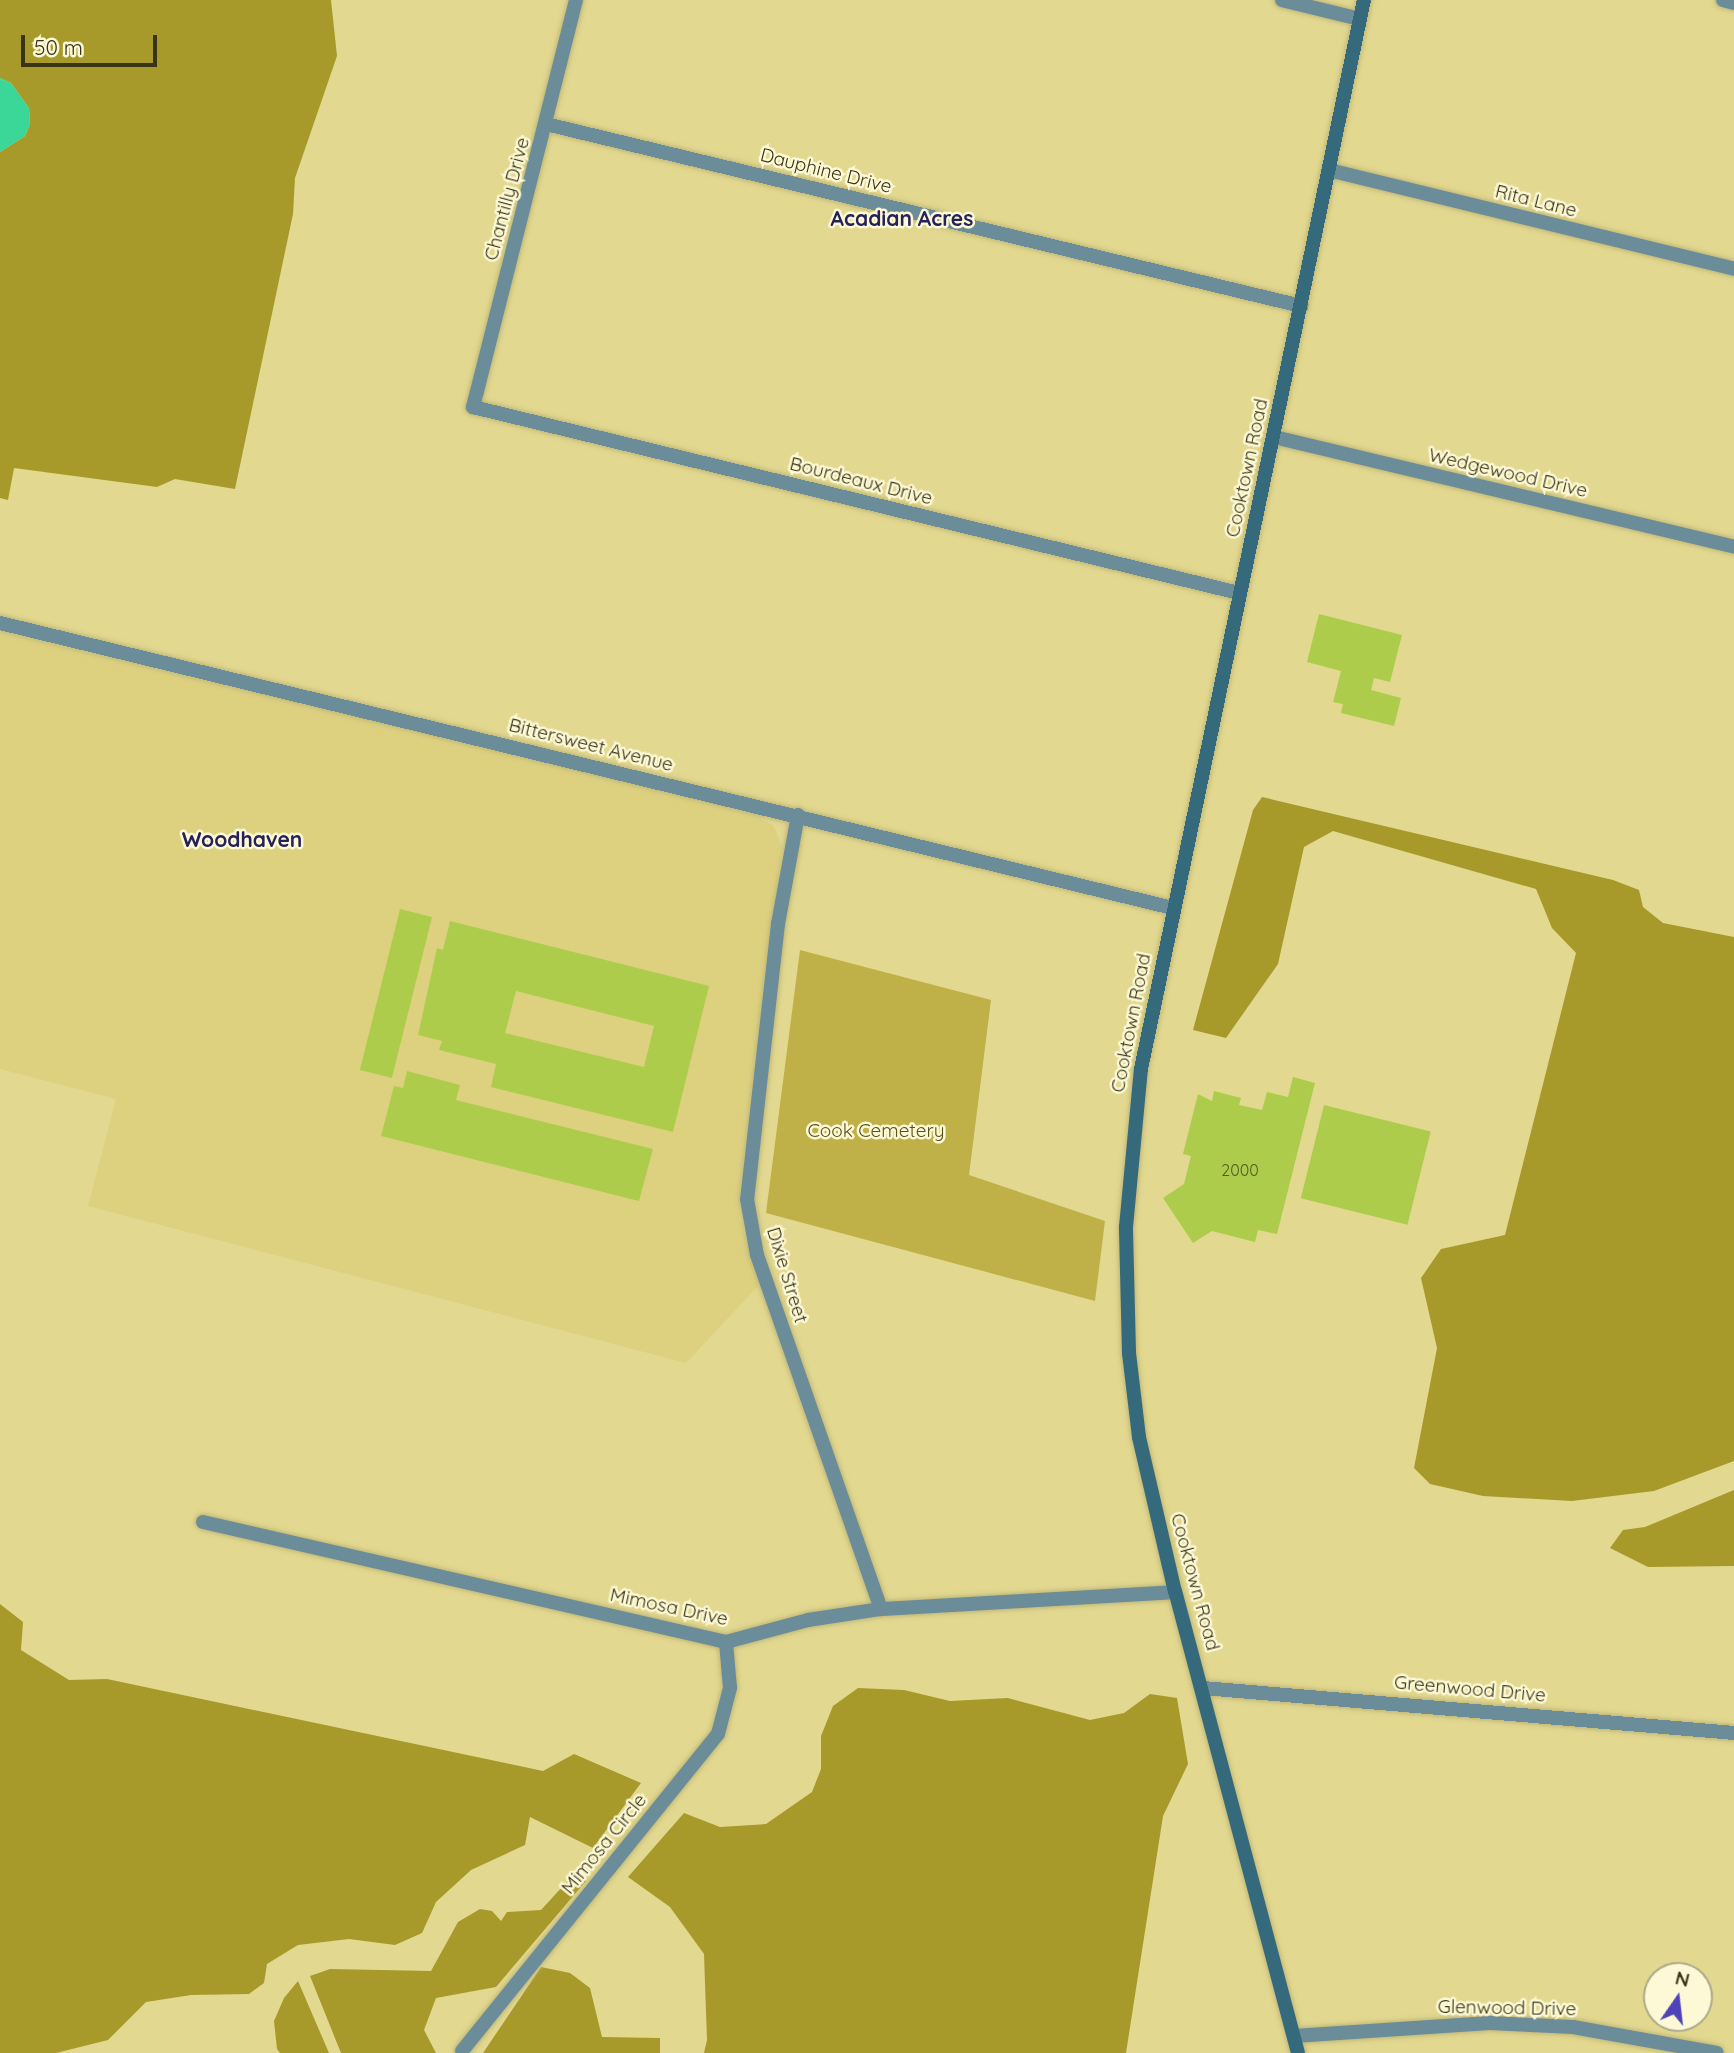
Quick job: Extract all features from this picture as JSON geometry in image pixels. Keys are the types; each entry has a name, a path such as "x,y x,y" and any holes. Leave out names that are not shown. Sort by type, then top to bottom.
{"street":[{"name":"Chantilly Drive","path":"473,407 576,0"},
{"path":"1282,0 1360,19"},
{"name":"Cooktown Road","path":"1298,2053 1203,1688 1175,1592 1139,1437 1129,1353 1126,1227 1132,1131 1173,908 1364,0"},
{"path":"1723,0 1734,3"},
{"name":"Dauphine Drive","path":"546,124 1301,306"},
{"name":"Rita Lane","path":"1329,170 1734,269"},
{"name":"Bourdeaux Drive","path":"473,407 1239,593"},
{"name":"Wedgewood Drive","path":"1274,437 1734,547"},
{"name":"Bittersweet Avenue","path":"0,623 1173,908"},
{"name":"Dixie Street","path":"798,815 778,924 747,1199 757,1255 881,1609"},
{"name":"Mimosa Drive","path":"203,1522 726,1642 808,1620 881,1609 1175,1592"},
{"name":"Mimosa Circle","path":"462,2051 718,1734 730,1688 726,1642"},
{"name":"Greenwood Drive","path":"1203,1688 1734,1733"},
{"name":"Glenwood Drive","path":"1294,2036 1490,2023 1573,2027 1717,2053"}],"shaded area":[{"path":"0,0 331,0 337,56 295,178 293,214 235,489 175,479 157,487 14,468 8,500 0,498 0,152 25,136 30,124 29,108 11,83 0,78"},
{"path":"0,78 11,83 29,108 30,124 25,136 0,152"},
{"path":"0,632 747,810 774,826 782,847 739,1216 760,1284 686,1363 88,1206 116,1099 0,1069"},
{"path":"1262,797 1613,880 1639,890 1643,907 1663,923 1734,937 1734,1461 1654,1491 1572,1501 1483,1496 1430,1484 1414,1468 1437,1348 1421,1278 1441,1249 1505,1235 1576,953 1552,928 1536,889 1333,831 1304,847 1278,964 1226,1038 1193,1030 1253,810"},
{"path":"1734,1490 1734,1566 1648,1567 1610,1548 1623,1530 1645,1527"},
{"path":"0,1604 23,1622 21,1650 69,1680 107,1679 543,1771 574,1754 641,1783 593,1848 530,1817 525,1845 471,1870 436,1902 422,1933 395,1945 349,1939 298,1945 267,1964 264,1983 249,1994 191,1995 146,2002 108,2040 56,2053 0,2053"},
{"path":"858,1688 904,1690 950,1701 1008,1698 1090,1720 1124,1713 1150,1694 1177,1698 1188,1764 1163,1816 1126,2053 704,2053 707,2040 704,1954 670,1907 628,1877 684,1813 720,1827 766,1824 812,1792 821,1769 821,1736 833,1706"},
{"path":"575,1873 583,1874 586,1881 496,1987 436,1998 424,2030 436,2053 341,2053 310,1976 330,1969 431,1971 458,1922 480,1909 492,1911 501,1921 507,1912 541,1910"},
{"path":"541,1967 570,1973 590,1988 602,2037 660,2038 660,2053 483,2053"},
{"path":"298,1981 329,2053 280,2053 277,2049 274,2021 284,1998"}],"green space":[{"name":"Cook Cemetery","path":"800,950 991,1000 969,1175 1105,1221 1095,1301 766,1213"}],"building":[{"path":"1319,614 1402,635 1390,682 1374,678 1371,690 1401,698 1394,726 1341,713 1343,704 1333,702 1341,671 1307,662"},
{"path":"400,909 432,917 392,1078 360,1070"},
{"path":"450,921 709,986 673,1132 491,1087 496,1064 439,1050 442,1041 418,1035 437,948 443,950","holes":["516,991 654,1026 644,1067 505,1033"]},
{"path":"407,1071 460,1085 456,1100 653,1149 639,1201 381,1136 394,1086 403,1088"},
{"path":"1293,1077 1315,1083 1277,1234 1258,1230 1255,1242 1212,1231 1193,1243 1163,1198 1184,1184 1191,1156 1183,1154 1198,1094 1212,1101 1214,1091 1241,1098 1239,1105 1262,1110 1267,1092 1288,1097"},
{"path":"1324,1105 1431,1132 1408,1225 1301,1198"}],"district":[{"name":"Acadian Acres","path":"902,218"},
{"name":"Woodhaven","path":"242,839"}]}
